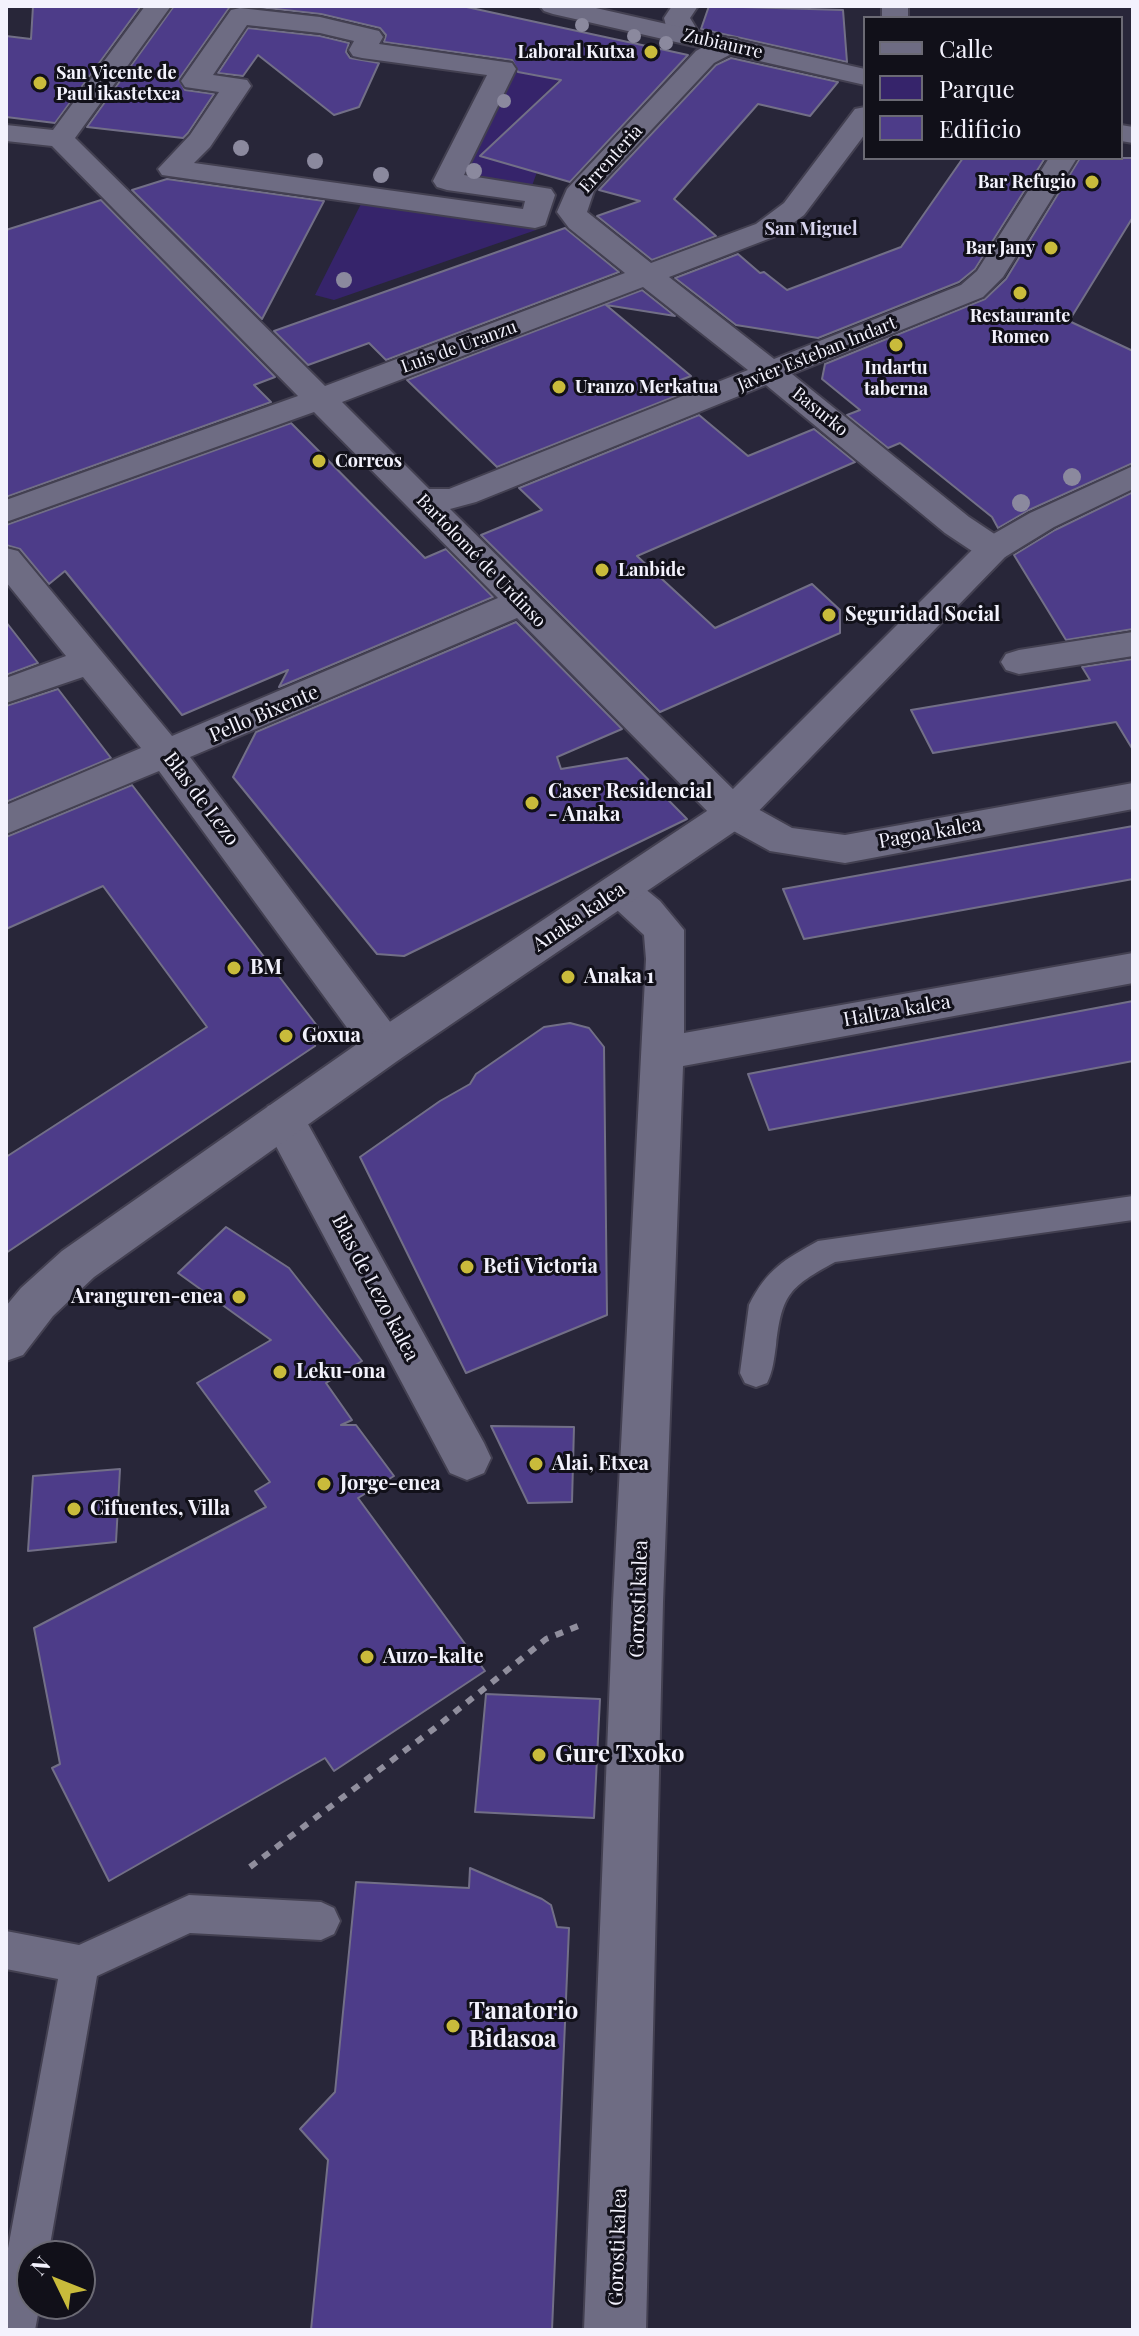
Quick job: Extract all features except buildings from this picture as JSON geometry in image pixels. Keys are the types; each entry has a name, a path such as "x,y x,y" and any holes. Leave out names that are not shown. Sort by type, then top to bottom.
{"street":[{"path":"6,133 60,139 158,6"},
{"name":"Zubiaurre","path":"553,6 863,77"},
{"path":"685,6 677,18 679,26 688,36"},
{"path":"240,16 320,25 370,37 362,50 503,69 447,181 541,195 535,219 172,169 200,141 237,86 195,81 240,16"},
{"name":"Errenteria","path":"647,275 579,222 572,212 574,203 599,169 705,57 728,45"},
{"name":"Luis de Uranzu","path":"6,512 321,399 766,230 794,209 863,118"},
{"name":"Bartolomé de Urdinso","path":"60,139 733,813"},
{"name":"Javier Esteban Indart","path":"420,499 464,495 980,286 1062,160"},
{"name":"Basurko","path":"647,275 957,525 993,549"},
{"name":"Anaka kalea","path":"6,1341 37,1302 78,1264 385,1047 733,813 993,549 1042,520 1133,476"},
{"name":"Blas de Lezo","path":"6,559 167,754 385,1047"},
{"name":"Pello Bixente","path":"6,820 502,612 519,601"},
{"path":"1019,662 1133,644"},
{"path":"6,691 75,666 94,663"},
{"name":"Pagoa kalea","path":"733,813 784,841 845,849 1133,796"},
{"name":"Gorosti kalea","path":"615,2330 638,1602 662,1053 664,930 619,889"},
{"name":"Haltza kalea","path":"662,1053 1133,968"},
{"name":"Blas de Lezo kalea","path":"283,1118 467,1458"}],"lane":[{"path":"756,1373 765,1305 788,1273 829,1250 1133,1208"},
{"path":"6,1950 80,1964 189,1914 321,1921"},
{"path":"14,2330 80,1964"}],"path":[{"path":"189,1914 435,1728 546,1639 638,1602"}],"green space":[{"path":"503,69 559,80 480,156 537,172 529,194 447,181"},
{"path":"364,198 535,219 536,230 334,300 315,295"}],"place":[{"name":"Laboral Kutxa","path":"651,52"},
{"name":"San Vicente de Paul ikastetxea","path":"40,83"},
{"name":"Bar Refugio","path":"1092,182"},
{"name":"Bar Jany","path":"1051,248"},
{"name":"Restaurante Romeo","path":"1020,293"},
{"name":"Indartu taberna","path":"896,345"},
{"name":"Uranzo Merkatua","path":"559,387"},
{"name":"Correos","path":"319,461"},
{"name":"Lanbide","path":"602,570"},
{"name":"Seguridad Social","path":"829,615"},
{"name":"Caser Residencial - Anaka","path":"532,803"},
{"name":"BM","path":"234,968"},
{"name":"Anaka 1","path":"568,977"},
{"name":"Goxua","path":"286,1036"},
{"name":"Beti Victoria","path":"467,1267"},
{"name":"Aranguren-enea","path":"239,1297"},
{"name":"Leku-ona","path":"280,1372"},
{"name":"Alai, Etxea","path":"536,1464"},
{"name":"Jorge-enea","path":"324,1484"},
{"name":"Cifuentes, Villa","path":"74,1509"},
{"name":"Auzo-kalte","path":"367,1657"},
{"name":"Gure Txoko","path":"539,1755"},
{"name":"Tanatorio Bidasoa","path":"453,2026"}],"district":[{"name":"San Miguel","path":"811,229"}]}
